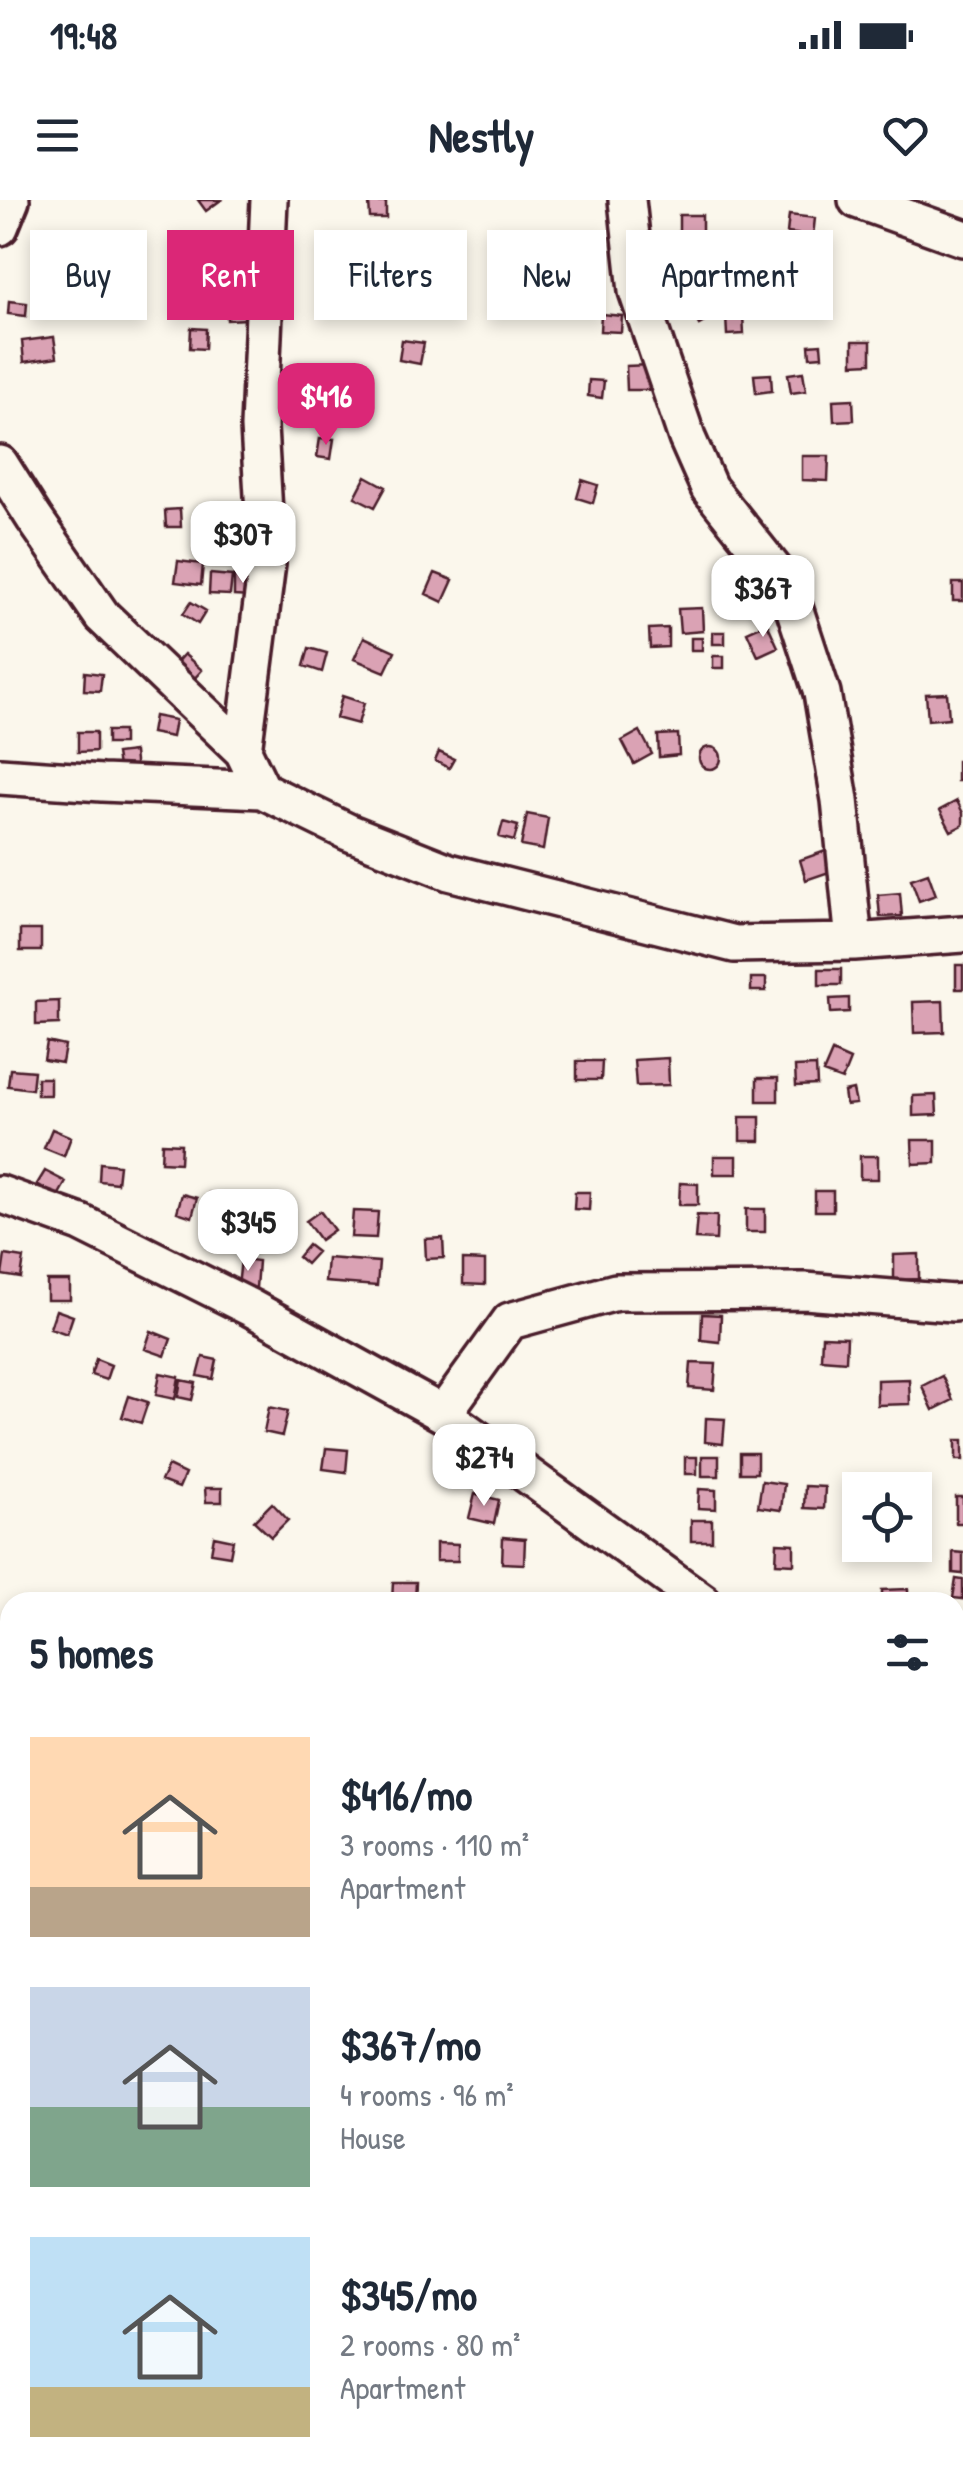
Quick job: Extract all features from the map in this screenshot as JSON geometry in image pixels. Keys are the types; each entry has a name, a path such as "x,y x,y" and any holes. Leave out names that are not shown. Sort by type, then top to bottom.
{"street":[{"path":"0,227 11,200"},
{"path":"242,751 267,564 259,428 269,200"},
{"path":"628,200 638,290 687,438 709,488 786,586 822,693 840,800 854,942"},
{"path":"857,200 963,238"},
{"path":"0,464 102,616 242,751 262,790"},
{"path":"0,776 262,790 348,832 449,872 734,944 854,942 963,934"},
{"path":"0,1194 81,1222 251,1308 443,1414 689,1592"},
{"path":"443,1414 510,1320 616,1292 805,1291 963,1302"}],"building":[{"path":"198,200 221,200 206,211"},
{"path":"386,202 386,218 370,218 369,203"},
{"path":"679,215 702,215 702,230 679,230"},
{"path":"789,215 815,218 814,230 787,230"},
{"path":"9,301 27,303 26,316 8,314"},
{"path":"606,314 622,316 621,332 600,331 601,320 606,320"},
{"path":"726,320 743,320 744,334 727,335"},
{"path":"191,328 206,329 205,349 190,348"},
{"path":"54,337 57,357 24,362 22,341"},
{"path":"402,340 424,343 420,364 399,360"},
{"path":"853,341 871,341 871,363 853,364"},
{"path":"821,344 822,356 810,357 809,345"},
{"path":"649,365 650,390 627,390 626,366"},
{"path":"351,369 372,371 369,397 348,395"},
{"path":"803,372 806,391 791,393 788,374"},
{"path":"771,374 772,391 756,393 754,375"},
{"path":"589,380 604,381 602,398 588,396"},
{"path":"853,399 854,420 834,421 833,400"},
{"path":"320,438 334,439 331,459 317,457"},
{"path":"802,456 829,456 828,481 802,480"},
{"path":"366,476 386,487 375,507 355,497"},
{"path":"582,480 598,485 593,503 577,498"},
{"path":"222,504 233,509 226,523 216,519"},
{"path":"180,509 181,527 166,527 165,510"},
{"path":"238,530 243,547 219,553 215,535"},
{"path":"178,561 203,564 201,585 175,582"},
{"path":"435,573 453,580 443,602 426,594"},
{"path":"210,574 232,576 230,595 209,594"},
{"path":"234,575 252,575 251,597 234,596"},
{"path":"953,583 963,583 963,601 953,601"},
{"path":"191,602 206,611 198,624 183,614"},
{"path":"702,608 703,631 680,633 678,609"},
{"path":"767,623 778,647 758,656 747,632"},
{"path":"668,628 668,647 650,648 649,629"},
{"path":"713,632 725,632 725,644 713,644"},
{"path":"364,637 395,651 385,672 354,659"},
{"path":"691,638 702,638 702,650 691,650"},
{"path":"309,648 327,653 322,672 304,666"},
{"path":"184,654 202,670 192,681 174,665"},
{"path":"713,656 724,656 724,668 713,668"},
{"path":"85,672 102,674 100,691 84,690"},
{"path":"947,693 949,718 928,720 926,694"},
{"path":"342,696 364,703 358,724 336,718"},
{"path":"154,716 175,720 172,737 151,733"},
{"path":"107,731 123,731 123,744 107,744"},
{"path":"640,731 652,754 634,764 622,741"},
{"path":"78,732 96,732 96,751 78,752"},
{"path":"678,734 679,755 659,757 658,735"},
{"path":"710,747 718,750 718,766 710,769 702,766 699,758 702,750"},
{"path":"134,752 136,772 119,773 116,754"},
{"path":"439,752 454,759 449,768 435,761"},
{"path":"957,761 963,761 963,781 957,781"},
{"path":"957,801 963,825 951,831 940,810"},
{"path":"527,814 548,818 543,850 521,846"},
{"path":"503,822 518,826 514,841 499,837"},
{"path":"828,850 835,870 806,880 800,860"},
{"path":"928,873 936,895 919,901 911,879"},
{"path":"900,893 902,916 880,917 878,895"},
{"path":"20,930 41,930 41,951 20,951"},
{"path":"956,965 963,965 963,989 956,989"},
{"path":"819,969 841,969 841,985 819,985"},
{"path":"751,978 766,978 766,991 751,991"},
{"path":"849,998 849,1012 831,1013 830,999"},
{"path":"59,1001 59,1024 36,1025 36,1002"},
{"path":"943,1001 944,1032 914,1033 913,1002"},
{"path":"47,1042 65,1046 62,1063 44,1060"},
{"path":"832,1052 850,1060 842,1080 823,1073"},
{"path":"668,1058 669,1085 636,1086 634,1060"},
{"path":"577,1061 602,1061 601,1080 577,1080"},
{"path":"816,1066 817,1085 796,1086 795,1067"},
{"path":"10,1069 34,1071 32,1089 8,1086"},
{"path":"37,1078 50,1078 50,1095 37,1095"},
{"path":"757,1078 778,1078 778,1101 757,1101"},
{"path":"853,1090 856,1104 846,1105 844,1092"},
{"path":"936,1095 937,1115 913,1116 913,1096"},
{"path":"740,1117 760,1117 760,1141 740,1141"},
{"path":"52,1129 71,1137 64,1156 44,1148"},
{"path":"912,1140 936,1140 936,1163 913,1164"},
{"path":"162,1143 181,1144 180,1163 161,1162"},
{"path":"714,1156 737,1156 737,1174 714,1174"},
{"path":"860,1156 878,1156 878,1179 860,1179"},
{"path":"100,1163 119,1165 117,1183 99,1181"},
{"path":"45,1171 66,1182 58,1196 37,1184"},
{"path":"680,1183 698,1184 698,1205 679,1205"},
{"path":"815,1191 833,1191 833,1211 815,1211"},
{"path":"575,1192 590,1192 589,1210 574,1209"},
{"path":"209,1193 232,1194 231,1217 208,1216"},
{"path":"182,1194 197,1198 192,1217 177,1212"},
{"path":"746,1209 765,1209 765,1232 746,1232"},
{"path":"320,1211 334,1230 320,1240 306,1221"},
{"path":"353,1211 378,1212 376,1238 351,1237"},
{"path":"697,1215 717,1216 716,1240 695,1239"},
{"path":"443,1238 444,1258 426,1259 425,1239"},
{"path":"308,1245 317,1252 306,1264 298,1257"},
{"path":"919,1254 919,1279 894,1280 894,1255"},
{"path":"5,1255 24,1258 21,1278 2,1275"},
{"path":"327,1258 379,1262 377,1286 325,1282"},
{"path":"241,1259 258,1261 256,1288 238,1287"},
{"path":"463,1260 485,1261 485,1285 463,1284"},
{"path":"47,1281 70,1281 70,1300 47,1300"},
{"path":"56,1310 73,1316 67,1334 50,1328"},
{"path":"702,1314 721,1315 720,1342 701,1340"},
{"path":"151,1331 171,1339 165,1356 145,1349"},
{"path":"822,1336 847,1337 846,1361 821,1359"},
{"path":"203,1357 217,1360 213,1379 198,1376"},
{"path":"96,1359 111,1365 106,1380 91,1375"},
{"path":"691,1363 716,1364 714,1390 689,1388"},
{"path":"160,1373 179,1377 175,1399 156,1395"},
{"path":"942,1376 953,1400 933,1410 922,1386"},
{"path":"909,1379 910,1404 877,1405 877,1380"},
{"path":"181,1380 196,1383 192,1400 178,1397"},
{"path":"129,1396 148,1402 141,1423 122,1417"},
{"path":"269,1407 288,1411 282,1436 264,1432"},
{"path":"706,1418 725,1419 723,1444 705,1442"},
{"path":"956,1440 963,1440 963,1460 956,1460"},
{"path":"326,1448 348,1450 346,1472 323,1469"},
{"path":"740,1453 757,1453 757,1473 740,1473"},
{"path":"702,1456 719,1456 719,1476 702,1476"},
{"path":"685,1457 697,1457 697,1474 685,1474"},
{"path":"168,1466 185,1474 179,1488 161,1481"},
{"path":"762,1481 784,1484 781,1510 758,1507"},
{"path":"805,1486 825,1487 824,1509 804,1508"},
{"path":"205,1488 222,1488 222,1502 206,1502"},
{"path":"699,1489 716,1490 716,1509 698,1508"},
{"path":"475,1494 499,1500 494,1524 469,1518"},
{"path":"956,1497 963,1497 963,1523 956,1523"},
{"path":"272,1503 288,1520 271,1537 254,1521"},
{"path":"691,1520 712,1520 712,1541 691,1541"},
{"path":"214,1536 233,1540 230,1556 211,1553"},
{"path":"503,1537 525,1539 524,1564 502,1563"},
{"path":"436,1543 458,1544 458,1561 436,1561"},
{"path":"777,1543 794,1544 794,1564 776,1563"},
{"path":"953,1552 963,1553 963,1574 953,1573"},
{"path":"956,1579 963,1580 963,1592 954,1592"},
{"path":"393,1582 416,1582 416,1592 392,1592"},
{"path":"908,1589 908,1592 882,1592"}]}
